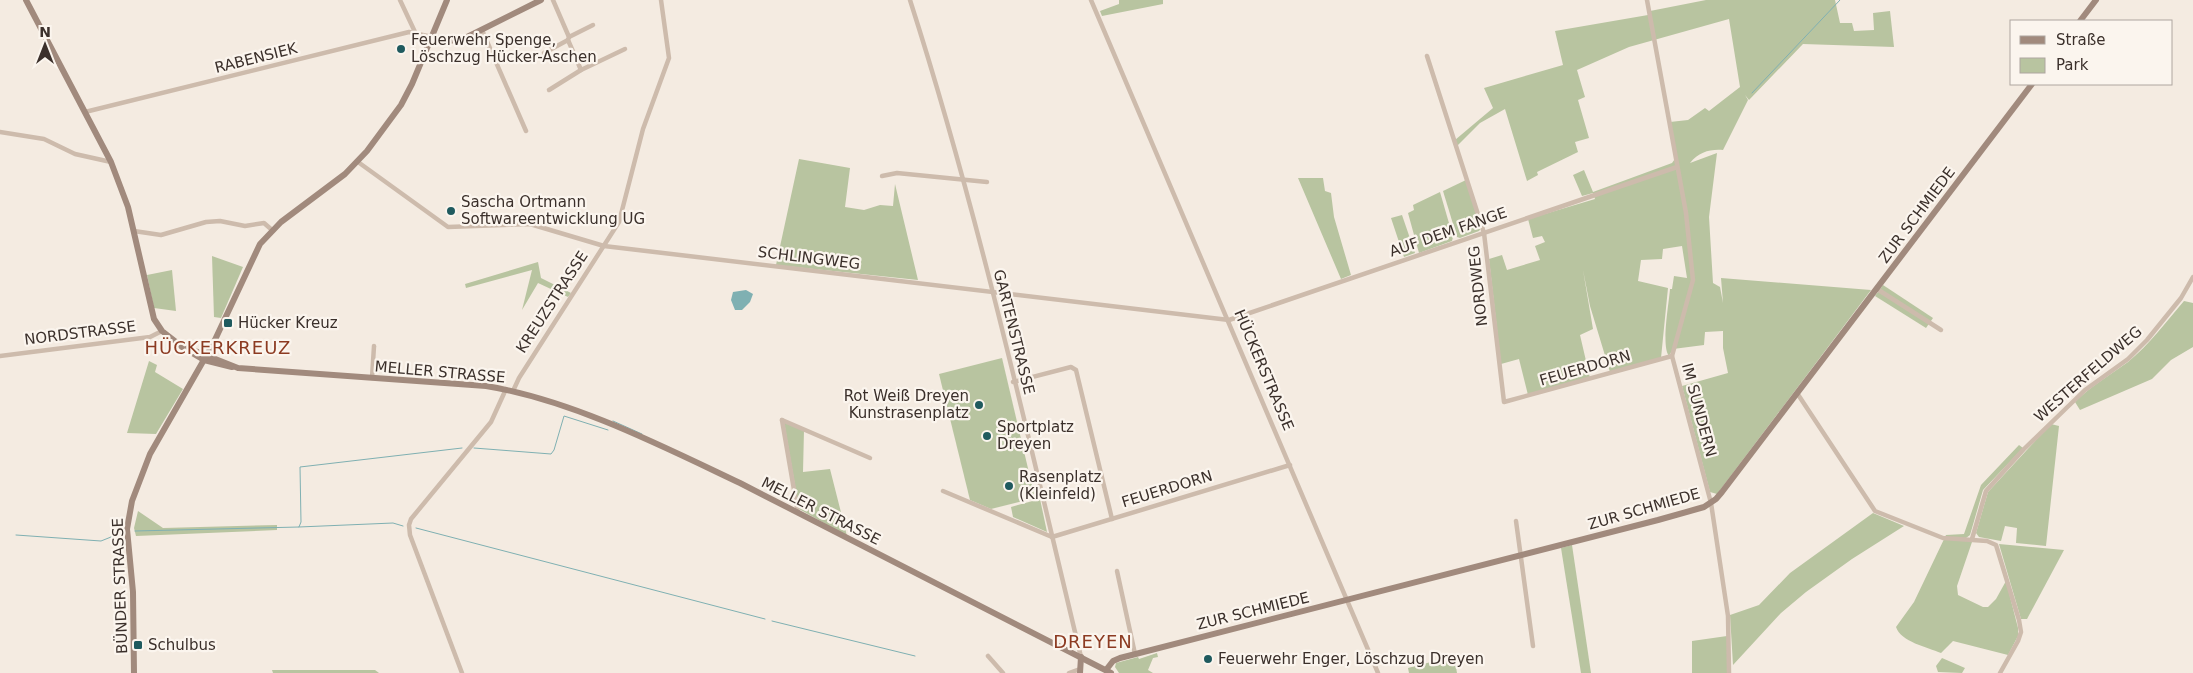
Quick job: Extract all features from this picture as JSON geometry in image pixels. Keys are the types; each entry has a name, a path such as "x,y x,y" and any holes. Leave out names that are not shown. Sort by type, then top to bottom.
{"main road":[{"name":"MELLER STRASSE","path":"26,0 110,162 128,207 151,310 162,331 180,345 205,358 238,368 510,390 573,410 679,454 1109,672"},
{"name":"BÜNDER STRASSE","path":"134,673 133,592 128,540 129,516 150,454 205,358 236,297 254,252 272,230 358,162 401,104 447,0"},
{"path":"432,37 449,41 482,30 541,0"},
{"path":"2081,20 2096,0"},
{"name":"ZUR SCHMIEDE","path":"1109,672 1116,660 1135,654 1665,518 1711,503 1722,492 2031,85"},
{"path":"1080,671 1081,657"}],"street":[{"path":"400,0 415,32 432,37"},
{"path":"553,0 581,70"},
{"name":"KREUZSTRASSE","path":"462,673 410,535 409,526 412,519 490,422 619,222 643,129 669,58 661,0"},
{"name":"GARTENSTRASSE","path":"910,0 933,72 991,293 1081,657"},
{"name":"HÜCKERSTRASSE","path":"1091,0 1378,673"},
{"name":"IM SUNDERN","path":"1647,0 1676,167 1686,213 1693,280 1672,356 1711,503 1728,616 1730,673"},
{"path":"544,53 593,25"},
{"path":"482,30 526,130"},
{"name":"RABENSIEK","path":"85,112 415,32"},
{"path":"549,90 581,70 625,49"},
{"name":"NORDWEG","path":"1427,56 1484,232 1504,402"},
{"path":"0,132 44,139 75,154 110,162"},
{"name":"SCHLINGWEG","path":"358,162 448,227 530,224 604,246 1228,320"},
{"name":"AUF DEM FANGE","path":"1228,320 1676,167"},
{"path":"882,176 897,174 962,182 987,182"},
{"path":"134,231 161,235 197,224 220,221 245,226 264,223 272,230"},
{"name":"WESTERFELDWEG","path":"1972,539 1986,491 2030,442 2086,390 2128,360 2148,340 2181,298 2193,277"},
{"path":"1877,289 1942,330"},
{"name":"NORDSTRASSE","path":"0,356 150,337 162,331"},
{"path":"372,378 374,346"},
{"name":"FEUERDORN","path":"1504,402 1672,356"},
{"path":"1013,382 1071,367 1076,370 1112,519"},
{"path":"1797,393 1875,511 1943,538 1992,542 1999,550 2021,632 2000,673"},
{"path":"798,513 782,420 870,458"},
{"name":"FEUERDORN","path":"1052,537 1290,465"},
{"path":"943,491 1052,537"},
{"path":"1516,521 1519,555 1533,646"},
{"path":"1116,571 1135,654"},
{"path":"988,656 1003,673"},
{"path":"1069,673 1080,671"}],"green space":[{"path":"1119,0 1163,0 1163,4 1102,16 1100,11 1119,4"},
{"path":"1706,0 1835,0 1840,23 1852,23 1854,31 1874,30 1873,13 1890,11 1894,47 1803,44 1749,100 1745,95 1748,100 1723,150 1705,152 1697,156 1690,163 1717,153 1709,217 1713,283 1720,287 1723,303 1721,278 1871,290 1717,494 1710,492 1682,386 1728,373 1723,348 1723,331 1705,332 1704,345 1673,349 1669,356 1667,351 1666,334 1670,289 1672,289 1674,276 1687,278 1682,246 1663,249 1662,259 1641,260 1638,281 1668,288 1661,358 1610,372 1590,306 1583,270 1593,329 1580,335 1590,378 1528,395 1519,359 1501,364 1489,259 1502,255 1507,270 1540,260 1535,246 1545,242 1542,236 1533,238 1528,219 1595,199 1593,193 1582,196 1573,175 1584,170 1593,192 1672,163 1677,156 1670,122 1688,120 1705,108 1709,111 1740,87 1729,19 1629,47 1577,70 1585,97 1578,100 1589,138 1575,142 1578,152 1537,172 1538,175 1527,181 1505,109 1480,123 1457,146 1455,140 1493,108 1484,88 1563,65 1555,31 1648,15 1650,11"},
{"path":"799,159 850,168 845,207 864,210 880,205 893,206 895,184 918,280 776,265"},
{"path":"1298,178 1323,178 1325,191 1331,193 1334,217 1351,275 1341,279"},
{"path":"1466,180 1481,228 1479,231 1460,238 1457,237 1443,191"},
{"path":"1440,192 1453,237 1452,241 1419,253 1408,213 1414,210 1413,205"},
{"path":"1402,215 1415,253 1404,257 1391,218"},
{"path":"212,256 243,267 221,318 214,317"},
{"path":"538,262 541,278 571,293 568,297 538,283 522,310 532,270 466,288 465,284"},
{"path":"172,270 176,311 154,308 147,275"},
{"path":"1883,285 1933,318 1926,328 1875,296"},
{"path":"2184,301 2193,303 2193,347 2171,360 2152,379 2080,410 2075,402 2136,355"},
{"name":"Sportplatz Dreyen","path":"1002,358 1035,498 991,509 970,500 939,374"},
{"path":"149,361 157,365 155,372 183,389 156,434 127,433"},
{"path":"784,422 804,430 803,472 830,469 847,536 799,509"},
{"path":"2051,424 2059,426 2046,546 2016,543 2017,528 2005,526 2001,541 1979,537 1976,533 1988,492"},
{"path":"2019,445 2023,448 1983,490 1970,535 1966,538 1972,542 1957,586 1958,595 1983,607 1988,607 1996,599 2006,581 2018,628 2018,636 2008,655 1953,641 1941,653 1903,637 1896,627 1914,602 1946,535 1964,534 1981,485"},
{"path":"1040,499 1047,532 1013,517 1011,507"},
{"path":"138,511 163,528 277,525 277,530 136,536 134,528"},
{"path":"1873,513 1904,526 1852,559 1806,592 1781,613 1733,665 1730,615 1759,605 1790,573"},
{"path":"1999,544 2064,550 2027,619 2021,619"},
{"path":"1572,545 1591,673 1581,673 1561,548"},
{"path":"1727,636 1728,673 1692,673 1692,641"},
{"path":"1157,653 1158,657 1153,658 1148,670 1153,673 1119,673 1115,667 1116,663 1138,657 1139,659"},
{"path":"1454,656 1457,673 1409,673 1408,668"},
{"path":"1942,658 1965,668 1962,673 1938,672 1936,666"},
{"path":"272,670 375,670 379,673 273,673"}],"water":[{"path":"746,290 753,294 750,302 742,310 735,310 731,300 733,292"}],"waterway":[{"path":"1752,93 1840,0"},
{"path":"474,448 551,454 554,450 564,416 608,430"},
{"path":"613,421 642,434"},
{"path":"135,531 299,527 301,522 300,467 462,448"},
{"path":"299,527 393,523 403,526"},
{"path":"416,528 765,619"},
{"path":"16,535 101,541 121,533"},
{"path":"772,621 915,656"}],"place":[{"name":"Feuerwehr Spenge, Löschzug Hücker-Aschen","path":"401,49"},
{"name":"Sascha Ortmann Softwareentwicklung UG","path":"451,211"},
{"name":"Hücker Kreuz","path":"228,323"},
{"name":"Rot Weiß Dreyen Kunstrasenplatz","path":"979,405"},
{"name":"Sportplatz Dreyen","path":"987,436"},
{"name":"Rasenplatz (Kleinfeld)","path":"1009,486"},
{"name":"Schulbus","path":"138,645"},
{"name":"Feuerwehr Enger, Löschzug Dreyen","path":"1208,659"}],"district":[{"name":"HÜCKERKREUZ","path":"218,347"},
{"name":"DREYEN","path":"1093,641"}]}
